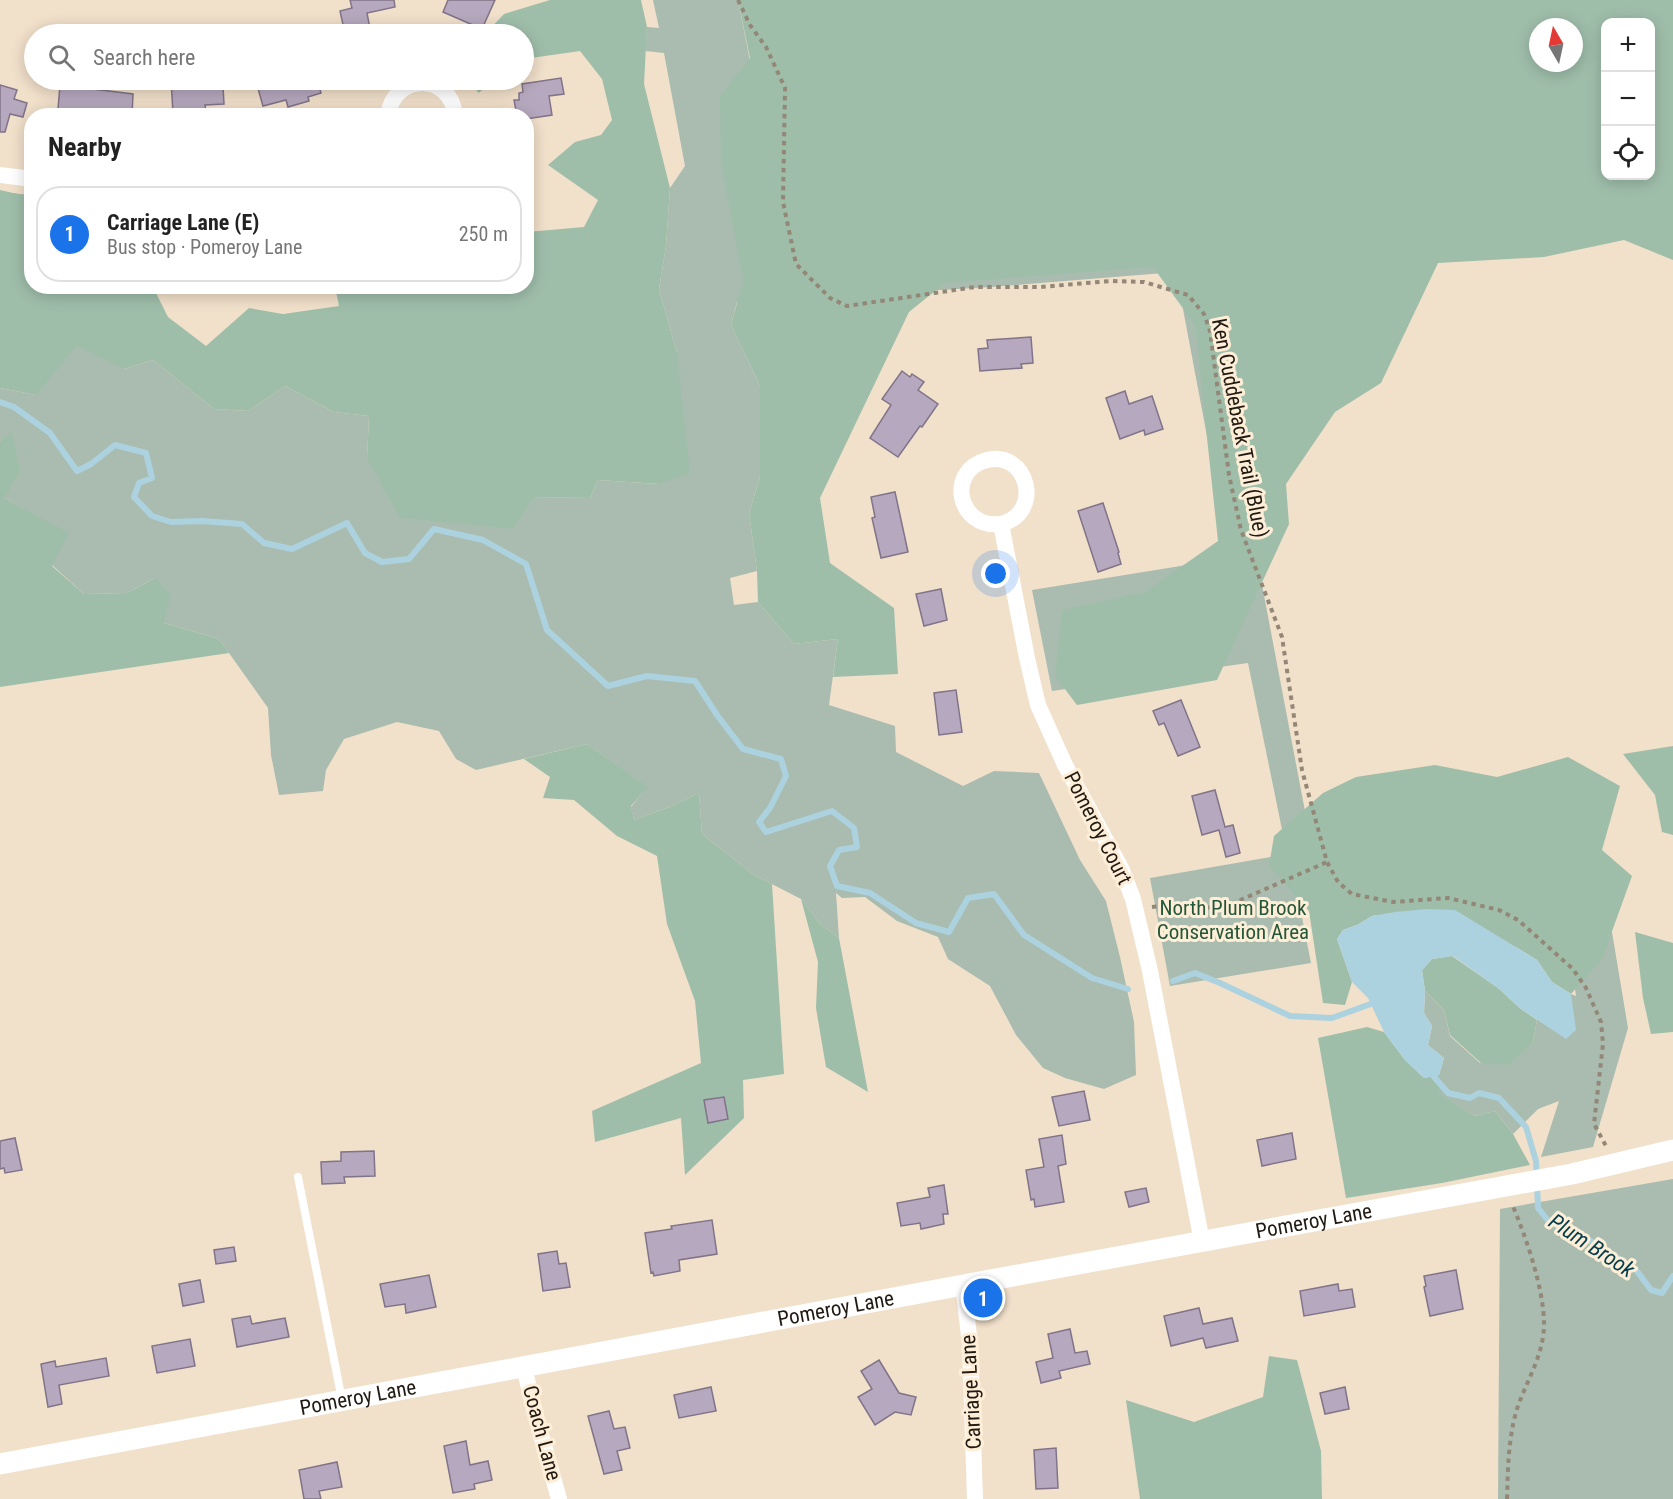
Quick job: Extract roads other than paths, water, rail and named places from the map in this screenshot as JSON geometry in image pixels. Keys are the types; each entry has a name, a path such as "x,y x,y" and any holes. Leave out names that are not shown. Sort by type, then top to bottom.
{"street":[{"path":"389,108 394,96 402,90"},
{"path":"440,90 452,100 454,108"},
{"path":"0,175 24,177"},
{"name":"Pomeroy Court","path":"1001,524 1038,705 1059,753 1121,868 1136,910 1150,971 1202,1242"},
{"name":"Pomeroy Lane","path":"0,1464 1538,1181 1673,1150"},
{"name":"Carriage Lane","path":"963,1285 970,1344 975,1499"},
{"name":"Coach Lane","path":"524,1367 559,1499"}],"lane":[{"path":"297,1177 342,1401"}],"water":[{"path":"1427,909 1455,910 1537,960 1552,982 1571,994 1576,1030 1566,1039 1521,1009 1498,988 1453,956 1432,959 1422,970 1425,991 1424,1013 1432,1026 1428,1045 1444,1058 1439,1075 1424,1078 1405,1060 1384,1032 1368,998 1352,982 1337,939 1343,930 1372,916"}],"waterway":[{"name":"Plum Brook","path":"0,402 14,407 50,433 77,471 91,464 115,445 146,453 152,478 139,483 134,497 152,516 171,522 202,521 242,524 264,543 292,549 347,523 365,553 382,562 409,559 434,529 483,540 526,564 547,630 608,686 647,676 695,681 743,749 781,759 786,776 770,808 759,822 766,832 832,811 854,828 857,847 839,850 830,866 837,886 870,893 916,923 949,932 968,898 994,894 1024,935 1092,978 1128,989"},
{"name":"Plum Brook","path":"1173,981 1195,973 1290,1016 1332,1018 1376,1002"},
{"name":"Plum Brook","path":"1429,1071 1448,1093 1470,1098 1479,1093 1499,1098 1526,1127 1536,1161 1538,1208 1550,1223 1583,1236 1636,1270 1651,1290 1662,1293 1673,1276"}],"place":[{"name":"Carriage Lane (E)","path":"983,1298"}],"park label":[{"name":"North Plum Brook Conservation Area","path":"1233,920"}]}
